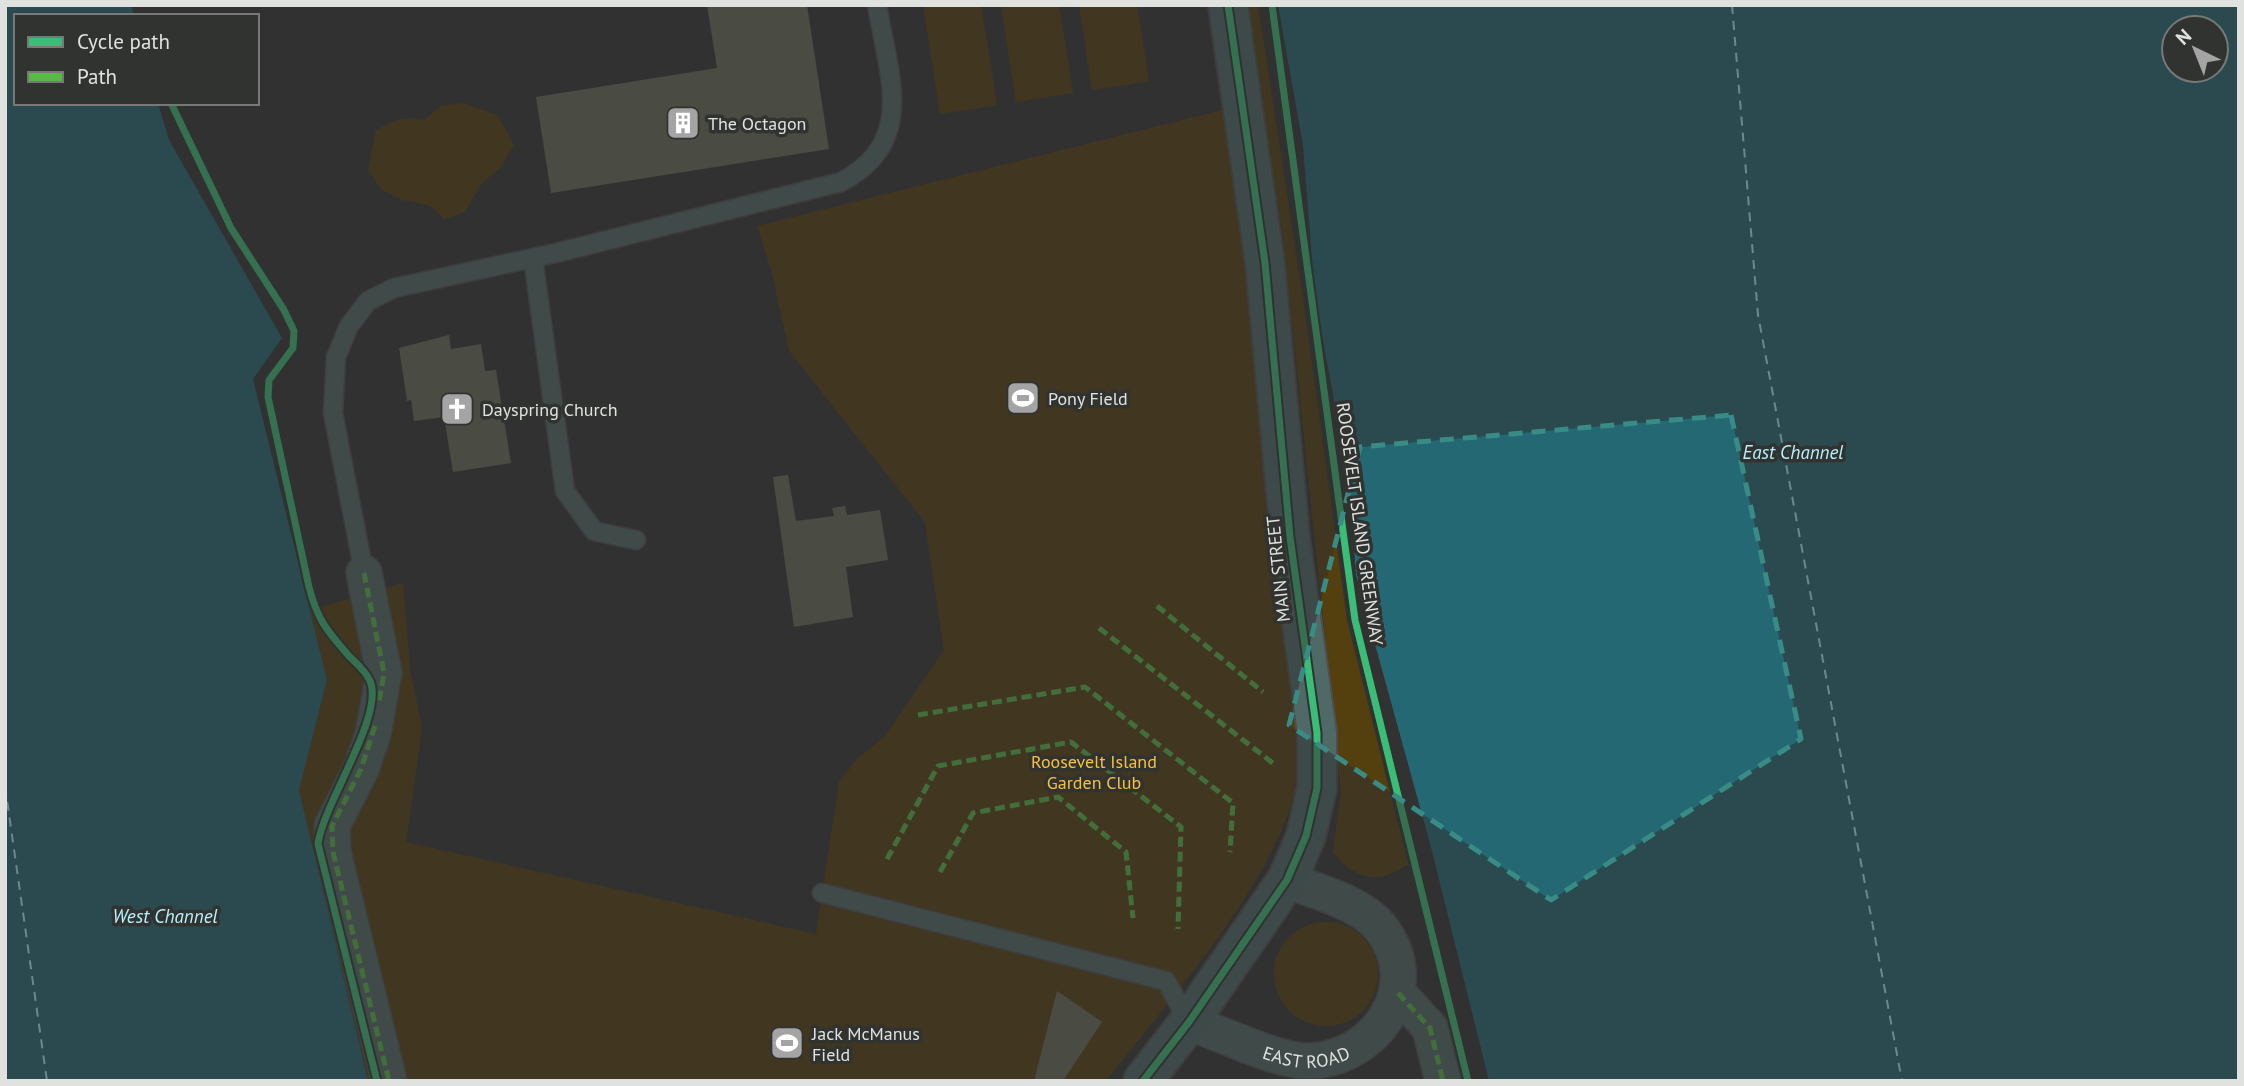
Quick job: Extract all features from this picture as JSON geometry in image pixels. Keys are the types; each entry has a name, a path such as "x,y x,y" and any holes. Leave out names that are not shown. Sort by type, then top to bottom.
{"street":[{"name":"MAIN STREET","path":"1143,1081 1189,1022 1287,880 1312,812 1319,760 1291,550 1265,263 1228,5"},
{"path":"364,573 384,673 373,734 362,769 332,826 333,852 389,1081"},
{"name":"EAST ROAD","path":"1189,1022 1302,1071 1356,1048 1382,1026 1398,993 1397,960 1381,929 1371,918 1287,880"},
{"path":"1398,993 1430,1028 1443,1081"}],"lane":[{"path":"364,573 333,413 336,357 349,326 369,301 394,288 533,258 841,183 866,167 885,141 894,113 877,5"},
{"path":"533,258 565,491 594,531 636,540"},
{"path":"822,892 1166,981 1189,1022"}],"highlighted area":[{"path":"1731,415 1801,739 1551,900 1289,725 1360,447"}],"green space":[{"path":"923,5 981,5 997,105 940,114"},
{"path":"1001,5 1059,5 1073,93 1016,102"},
{"path":"1079,5 1137,5 1149,81 1092,90"},
{"path":"1246,5 1258,5 1305,313 1347,620 1408,864 1398,871 1378,877 1359,874 1350,869 1333,852 1341,792 1283,235"},
{"path":"462,103 497,115 514,145 500,168 480,185 465,212 445,219 429,205 402,200 381,189 368,170 376,131 399,120 424,120 441,106"},
{"name":"Roosevelt Island Garden Club","path":"1231,108 1302,731 1297,779 1281,832 1239,907 1186,981 1106,1081 368,1081 299,790 327,680 310,610 403,583 410,670 422,728 406,842 816,934 839,782 857,759 885,736 944,650 925,522 789,351 772,273 757,226"},
{"path":"1326,922 1346,926 1363,937 1374,954 1378,974 1374,994 1363,1011 1346,1022 1326,1026 1306,1022 1289,1011 1278,994 1274,974 1278,954 1289,937 1306,926"},
{"path":"1443,966 1472,1081 1459,1081 1444,1022 1447,1000 1440,967"}],"water":[{"name":"West Channel","path":"5,5 131,5 133,14 14,14 14,105 159,105 169,140 282,338 253,379 327,680 299,790 368,1081 5,1081"},
{"name":"East Channel","path":"1278,5 2239,5 2239,1081 1489,1081 1432,851 1356,575 1352,520 1340,432 1315,297 1303,145"}],"building":[{"name":"The Octagon","path":"707,5 807,5 829,149 551,193 536,97 717,68"},
{"name":"Dayspring Church","path":"449,335 451,349 481,344 485,371 496,370 511,463 453,472 444,417 414,421 411,400 407,401 399,348"},
{"path":"788,475 796,521 834,516 832,508 845,506 847,515 880,510 888,560 846,567 853,617 794,627 773,477"},
{"path":"1057,991 1102,1022 1063,1081 1034,1081"}],"ferry route":[{"path":"1732,5 1758,315 1902,1081"},
{"path":"5,786 47,1081"}],"marked path":[{"path":"364,573 384,673 379,702"},
{"path":"1157,606 1263,692"},
{"path":"1099,628 1274,764"},
{"path":"918,715 1085,687 1233,803 1230,852"},
{"path":"375,726 361,769 332,826 333,852 389,1081"},
{"path":"887,859 938,766 1071,742 1181,827 1178,929"},
{"path":"940,872 973,813 1058,797 1126,852 1133,918"},
{"path":"1398,993 1430,1028 1443,1081"}],"cycle path":[{"path":"1143,1081 1189,1022 1287,880 1306,836 1317,788 1317,733 1290,537 1265,263 1228,5"},
{"name":"ROOSEVELT ISLAND GREENWAY","path":"1272,5 1355,620 1468,1081"},
{"path":"172,105 231,228 284,310 294,331 293,348 269,380 268,397 309,587 316,608 329,632 370,681 372,696 369,715 330,806 318,844 377,1081"}],"place":[{"name":"The Octagon","path":"683,123"},
{"name":"Pony Field","path":"1023,398"},
{"name":"Dayspring Church","path":"457,409"},
{"name":"Jack McManus Field","path":"787,1043"}]}
